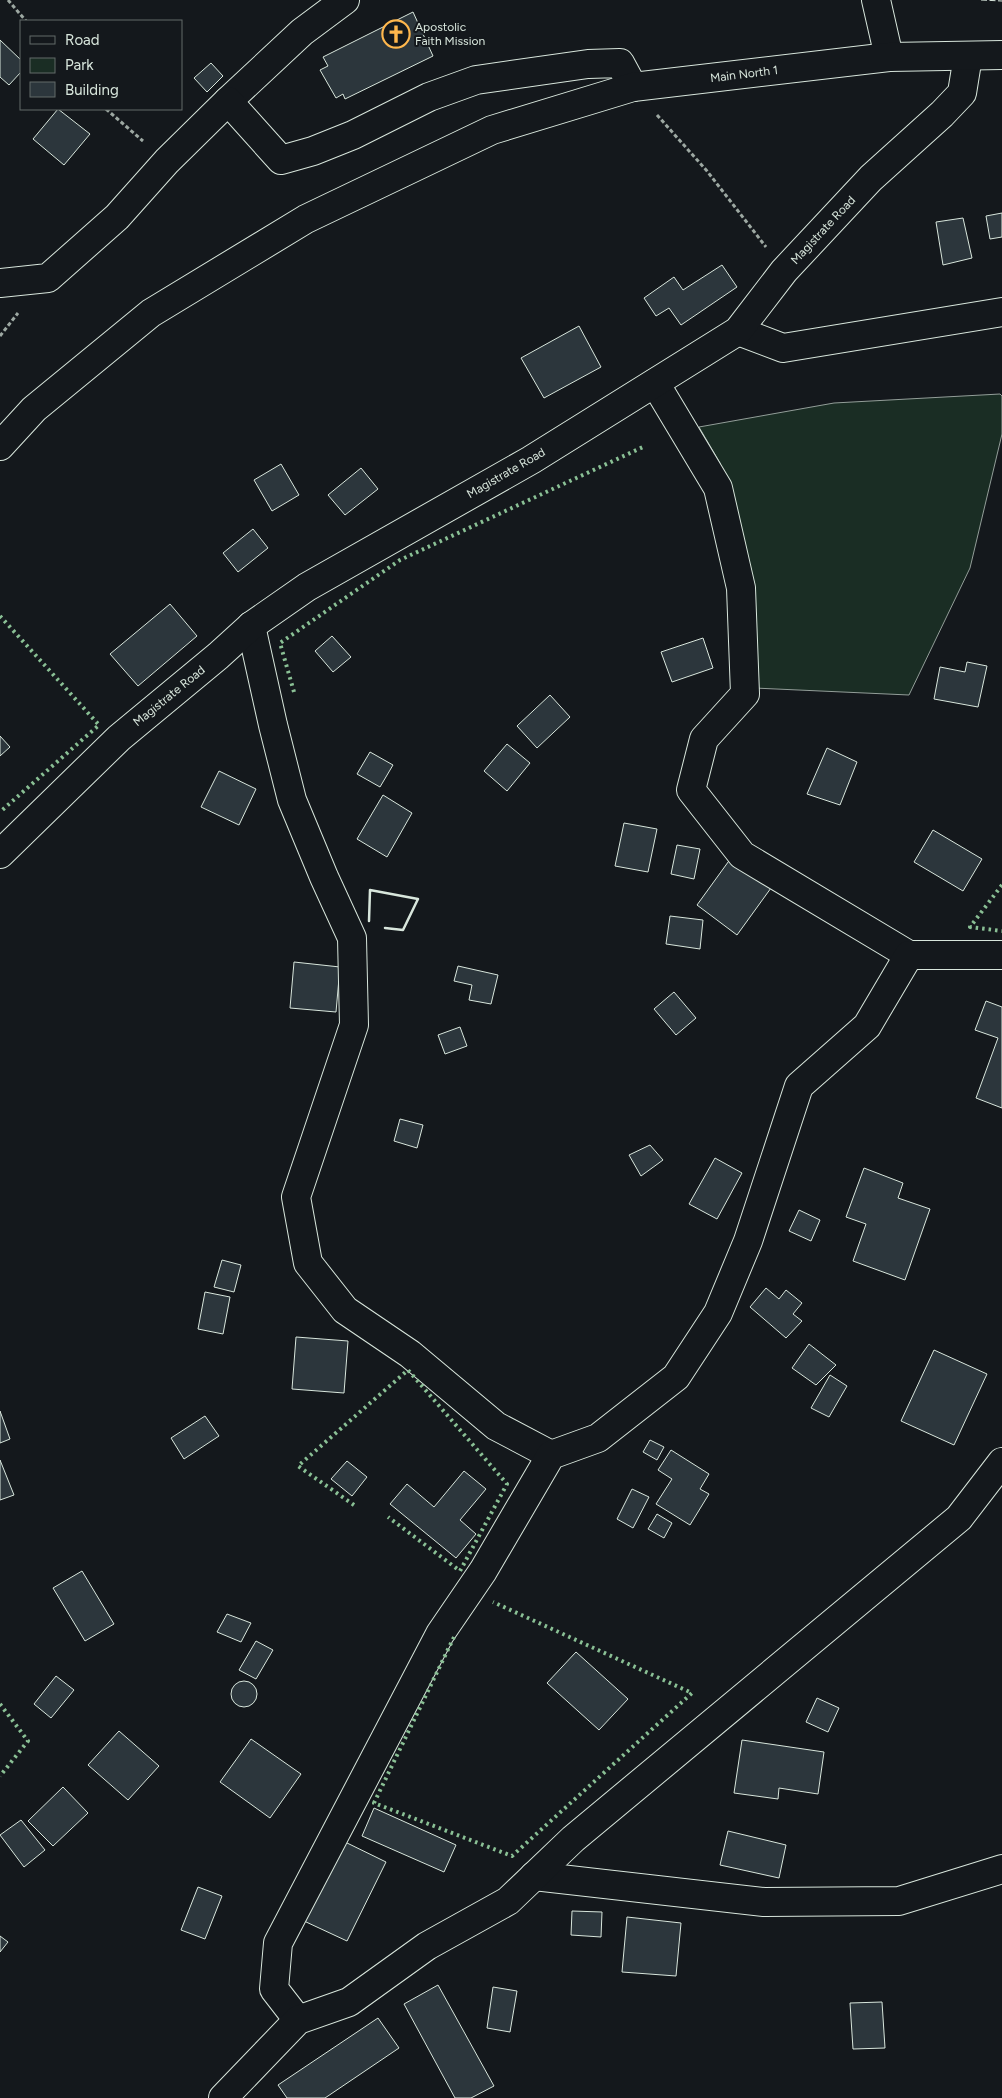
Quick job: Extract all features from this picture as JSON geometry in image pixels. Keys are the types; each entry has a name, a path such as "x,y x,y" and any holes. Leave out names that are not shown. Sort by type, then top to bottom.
{"street":[{"path":"0,283 48,278 117,217 167,161 228,101 302,32 345,0"},
{"path":"876,0 889,57"},
{"name":"Main North 1","path":"0,446 34,409 151,312 306,219 492,130 633,87 889,57 1002,55"},
{"name":"Magistrate Road","path":"0,854 119,738 218,656 251,626 307,587 531,460 738,331 784,271 872,178 942,114 962,92 968,56"},
{"path":"228,101 281,160 329,144 429,97 476,80 588,64 620,64 633,87"},
{"path":"738,331 783,348 1002,312"},
{"path":"655,383 718,488 741,588 745,694 704,739 691,790 742,855 908,955 1002,956"},
{"path":"251,626 292,800 352,938 354,1025 296,1197 308,1263 345,1310 410,1354 496,1426 551,1455"},
{"path":"298,2020 274,1988 278,1943 440,1634 484,1571 551,1455 598,1438 676,1377 718,1313 748,1241 799,1086 867,1026 908,955"},
{"path":"224,2098 298,2020 349,2002 427,1946 508,1900 572,1839 958,1518 1002,1462"},
{"path":"534,1876 764,1902 899,1901 1002,1869"}],"path":[{"path":"8,0 25,20"},
{"path":"633,87 707,171 784,271"},
{"path":"107,110 167,161"}],"green space":[{"path":"1000,394 1002,396 1002,434 970,568 909,695 754,688 745,588 720,463 699,427 834,403"}],"building":[{"name":"Apostolic Faith Mission","path":"413,12 433,56 345,99 343,94 336,98 320,70 328,66 323,57"},
{"path":"0,40 20,59 20,73 9,85 0,77"},
{"path":"211,63 223,76 207,92 194,78"},
{"path":"57,110 90,134 64,165 33,139"},
{"path":"1002,213 1002,237 990,239 986,216"},
{"path":"963,218 972,258 943,265 936,222"},
{"path":"722,265 737,287 681,325 669,308 656,316 644,298 674,277 683,290"},
{"path":"579,326 601,367 544,398 521,358"},
{"path":"281,464 299,495 272,511 254,480"},
{"path":"361,468 378,489 345,515 328,495"},
{"path":"253,529 268,548 238,572 223,553"},
{"path":"170,604 197,636 138,686 110,654"},
{"path":"332,636 351,657 333,672 315,651"},
{"path":"703,638 713,668 672,682 661,652"},
{"path":"967,662 987,666 978,707 934,699 940,667 965,672"},
{"path":"550,695 570,717 537,748 517,726"},
{"path":"0,736 10,747 0,756"},
{"path":"507,744 530,763 507,791 484,771"},
{"path":"827,748 857,762 840,805 807,794"},
{"path":"370,752 393,765 380,787 357,774"},
{"path":"219,771 256,789 239,825 201,807"},
{"path":"383,795 412,813 387,857 357,839"},
{"path":"624,823 657,829 648,872 615,866"},
{"path":"933,830 982,859 963,891 914,862"},
{"path":"677,845 700,849 694,879 671,874"},
{"path":"731,858 771,888 737,935 697,905"},
{"path":"670,916 703,920 700,949 666,944"},
{"path":"294,962 340,967 336,1012 290,1008"},
{"path":"458,966 498,975 491,1004 469,1000 472,985 454,981"},
{"path":"674,992 696,1018 676,1035 654,1009"},
{"path":"986,1001 1002,1007 1002,1108 976,1098 998,1038 975,1030"},
{"path":"460,1027 467,1046 445,1054 438,1035"},
{"path":"400,1119 423,1125 417,1148 394,1141"},
{"path":"650,1145 663,1160 641,1176 629,1155"},
{"path":"715,1158 742,1173 717,1219 689,1204"},
{"path":"864,1168 903,1183 898,1198 930,1209 905,1280 853,1261 866,1224 846,1217"},
{"path":"799,1210 820,1220 811,1241 789,1231"},
{"path":"222,1260 241,1265 234,1292 214,1287"},
{"path":"766,1288 779,1299 786,1290 802,1303 793,1314 802,1321 786,1338 750,1307"},
{"path":"205,1292 230,1297 223,1334 198,1329"},
{"path":"296,1337 348,1341 344,1393 292,1389"},
{"path":"809,1344 836,1365 816,1385 792,1368"},
{"path":"934,1350 987,1374 954,1445 901,1421"},
{"path":"830,1375 847,1386 829,1417 811,1408"},
{"path":"0,1411 10,1439 0,1443"},
{"path":"205,1416 219,1436 184,1459 171,1438"},
{"path":"650,1440 664,1447 657,1460 643,1452"},
{"path":"671,1450 709,1474 700,1489 709,1494 690,1525 656,1504 672,1479 658,1470"},
{"path":"0,1460 14,1495 0,1500"},
{"path":"347,1461 367,1477 352,1496 331,1479"},
{"path":"464,1471 486,1489 460,1520 476,1534 456,1558 390,1504 407,1484 434,1507"},
{"path":"632,1489 649,1497 633,1528 617,1519"},
{"path":"657,1514 672,1523 664,1538 648,1529"},
{"path":"82,1571 114,1624 85,1641 53,1588"},
{"path":"227,1614 251,1623 241,1642 217,1632"},
{"path":"256,1641 273,1650 256,1679 239,1670"},
{"path":"576,1652 628,1699 599,1730 547,1683"},
{"path":"56,1676 74,1690 51,1718 34,1704"},
{"path":"244,1681 253,1685 257,1694 253,1703 244,1707 235,1703 231,1694 235,1685"},
{"path":"817,1698 839,1708 828,1732 806,1722"},
{"path":"119,1731 159,1766 128,1800 88,1765"},
{"path":"251,1739 301,1774 270,1818 220,1782"},
{"path":"742,1740 824,1752 818,1794 779,1788 778,1799 734,1793"},
{"path":"63,1787 88,1813 53,1846 28,1821"},
{"path":"374,1808 456,1845 444,1872 362,1836"},
{"path":"21,1820 45,1850 24,1867 0,1835"},
{"path":"728,1831 786,1845 779,1878 720,1865"},
{"path":"343,1841 386,1862 347,1941 304,1921"},
{"path":"198,1887 222,1896 205,1939 181,1930"},
{"path":"572,1911 602,1912 601,1937 571,1935"},
{"path":"627,1917 681,1923 676,1976 622,1972"},
{"path":"0,1936 8,1942 0,1952"},
{"path":"438,1985 494,2086 471,2098 455,2098 404,2004"},
{"path":"493,1987 517,1991 510,2032 487,2028"},
{"path":"882,2002 885,2048 853,2049 850,2003"},
{"path":"378,2018 399,2048 325,2098 287,2098 278,2085"}],"hedge":[{"path":"294,692 280,643 400,560 643,447"},
{"path":"0,616 99,725 0,812"},
{"path":"1002,885 970,927 1002,931"},
{"path":"354,1505 298,1466 408,1370 507,1484 460,1571 388,1517"},
{"path":"454,1637 374,1803 512,1856 692,1693 493,1602"},
{"path":"0,1704 28,1741 0,1776"}],"fence":[{"path":"981,0 1002,1"}],"wall":[{"path":"369,921 370,890 418,899 403,930 385,928"}],"place":[{"name":"Apostolic Faith Mission","path":"396,34"}]}
